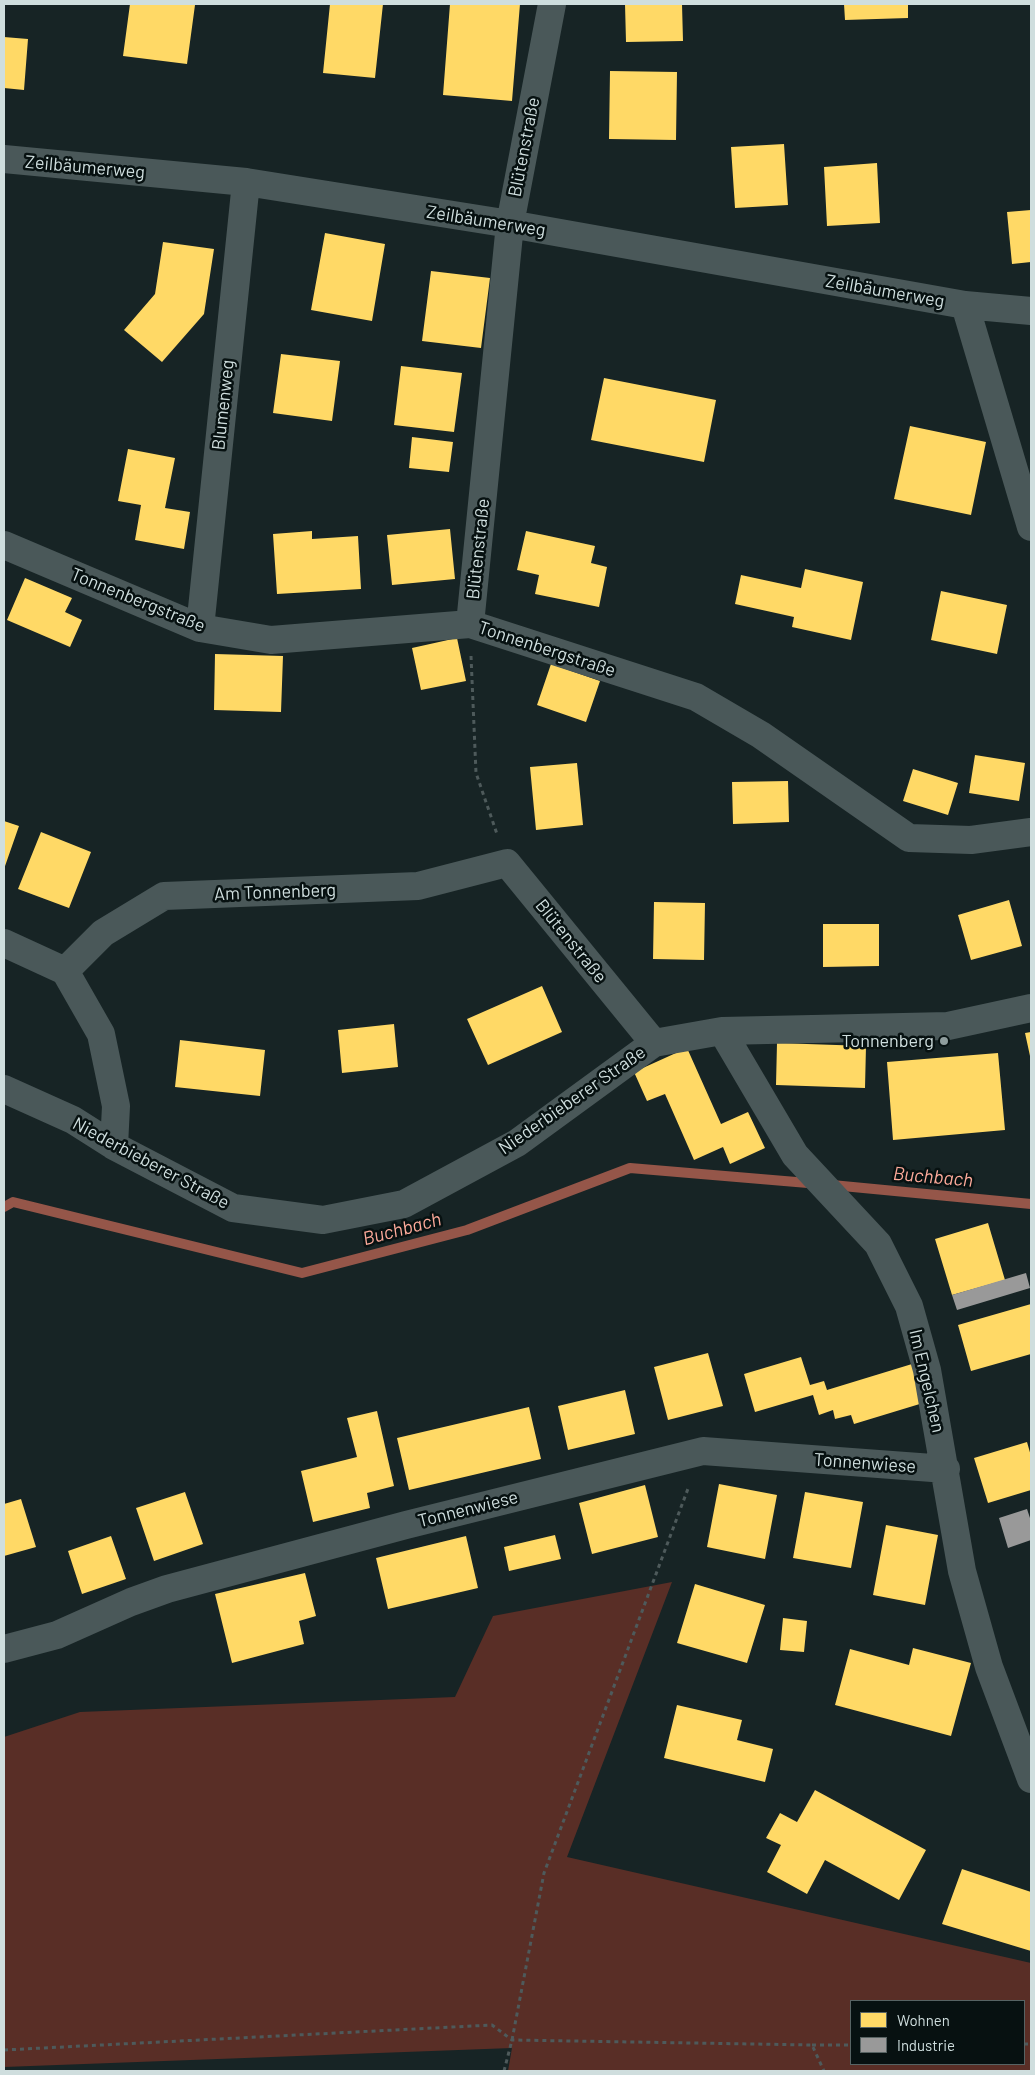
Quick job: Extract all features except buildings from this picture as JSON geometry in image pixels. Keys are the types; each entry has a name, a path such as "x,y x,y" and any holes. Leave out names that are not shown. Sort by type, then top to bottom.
{"street":[{"name":"Blütenstraße","path":"470,624 510,224 552,4"},
{"name":"Zeilbäumerweg","path":"4,159 246,182 510,224 965,305 1031,311"},
{"name":"Blumenweg","path":"200,628 246,182"},
{"name":"Zeilbäumerweg","path":"965,305 1031,527"},
{"name":"Tonnenbergstraße","path":"4,546 200,628 272,640 470,624 696,697 761,735 909,838 970,840 1031,832"},
{"name":"Blütenstraße","path":"507,863 654,1043"},
{"name":"Am Tonnenberg","path":"65,971 103,933 164,896 418,886 507,863"},
{"path":"4,943 65,971 101,1034 116,1106 114,1146"},
{"name":"Niederbieberer Straße","path":"4,1089 73,1120 114,1146 233,1208 323,1220 404,1204 517,1143 654,1043 722,1031 948,1026 1031,1008"},
{"name":"Im Engelchen","path":"722,1031 795,1155 878,1244 909,1306 927,1370 946,1469 962,1571 989,1667 1023,1733 1031,1779"},
{"name":"Tonnenwiese","path":"4,1649 57,1635 131,1602 167,1589 406,1525 703,1451 946,1469"}],"path":[{"name":"Blütenstraße","path":"470,624 476,773 507,863"},
{"path":"504,2071 512,2040 544,1873 652,1580 703,1451"},
{"path":"4,2050 492,2025 512,2040 850,2045"},
{"path":"812,2045 824,2071"}],"shaded area":[{"path":"672,1582 567,1857 1031,1963 1031,2071 508,2071 512,2048 4,2067 4,1737 80,1712 455,1697 493,1616"}],"waterway":[{"name":"Buchbach","path":"4,1207 13,1202 302,1273 467,1230 630,1168 808,1183"},
{"name":"Buchbach","path":"832,1185 1031,1204"}],"place":[{"name":"Tonnenberg","path":"944,1041"}]}
